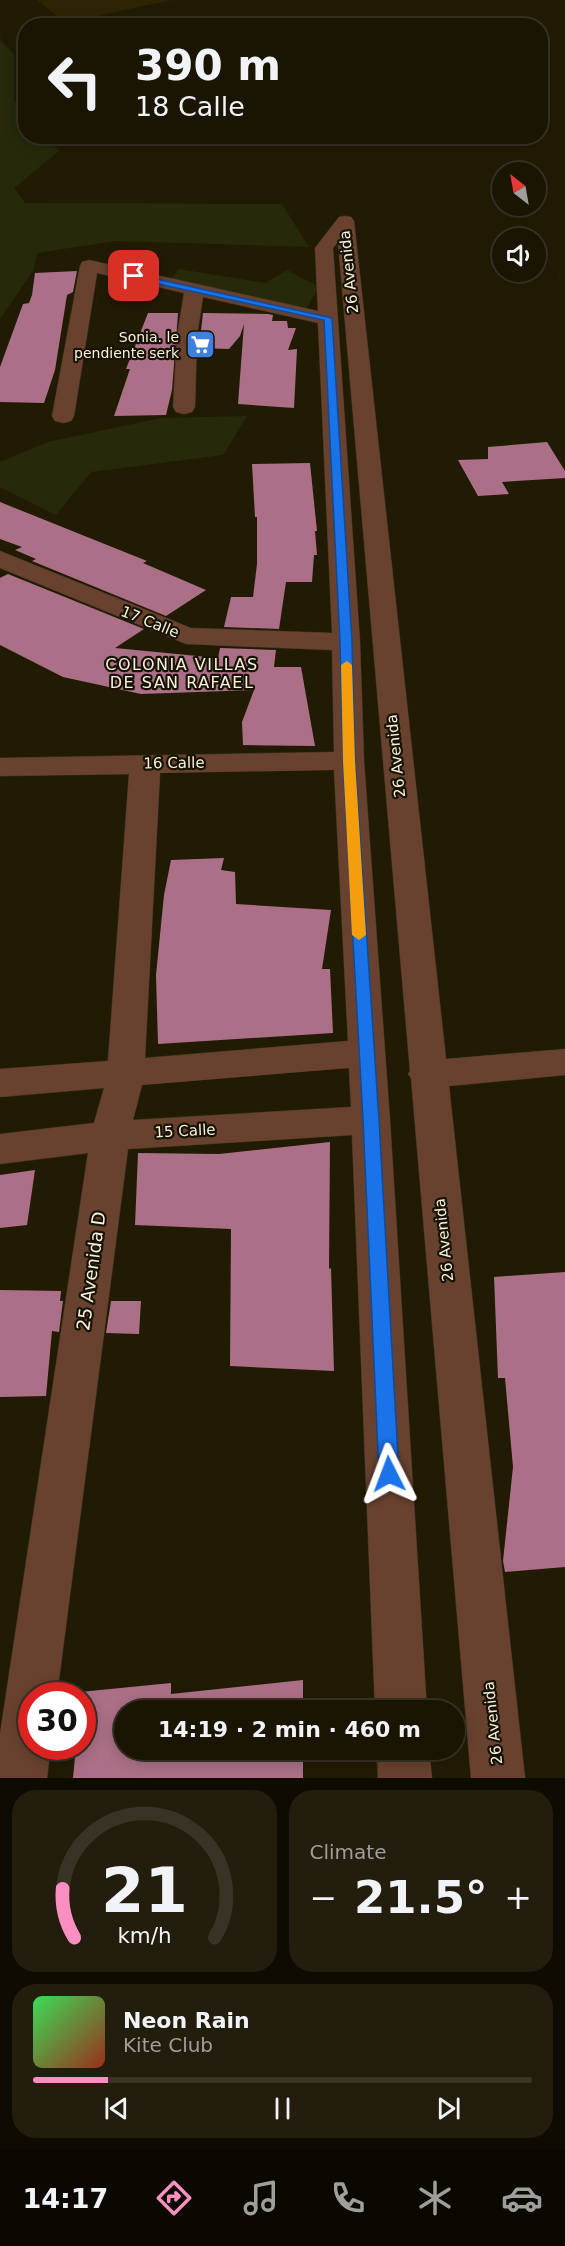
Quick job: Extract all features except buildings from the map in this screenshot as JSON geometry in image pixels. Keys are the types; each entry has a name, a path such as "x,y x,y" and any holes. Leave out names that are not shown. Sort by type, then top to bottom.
{"street":[{"name":"26 Avenida","path":"400,1700 371,1120 349,761 346,642 324,248 345,222 498,1778"},
{"path":"63,416 89,266 328,318"},
{"path":"184,407 187,336 194,289"},
{"name":"17 Calle","path":"0,559 186,636 346,642"},
{"name":"16 Calle","path":"0,767 349,761"},
{"name":"25 Avenida D","path":"20,1778 110,1136 126,1074 145,763"},
{"path":"0,1083 366,1053"},
{"path":"427,1074 565,1062"},
{"name":"15 Calle","path":"0,1149 110,1136 371,1120"},
{"path":"404,1760 405,1778"}],"shaded area":[{"path":"37,0 171,0 89,18 60,18"}],"green space":[{"path":"0,40 14,54 14,100 18,105 18,144 52,144 59,151 14,188 25,203 282,204 309,247 115,241 37,253 34,269 0,319"},
{"path":"179,269 265,283 287,270 319,287 306,309 170,280"},
{"path":"247,416 223,455 91,472 56,515 0,487 0,462 48,442 161,418"}],"slow traffic":[{"path":"347,665 349,761 359,935"}],"place":[{"name":"Sonia. le pendiente serk","path":"200,345"}],"district":[{"name":"COLONIA VILLAS DE SAN RAFAEL","path":"182,673"}],"route":[{"path":"134,276 328,318 346,642 349,761 371,1120 389,1474"}]}
